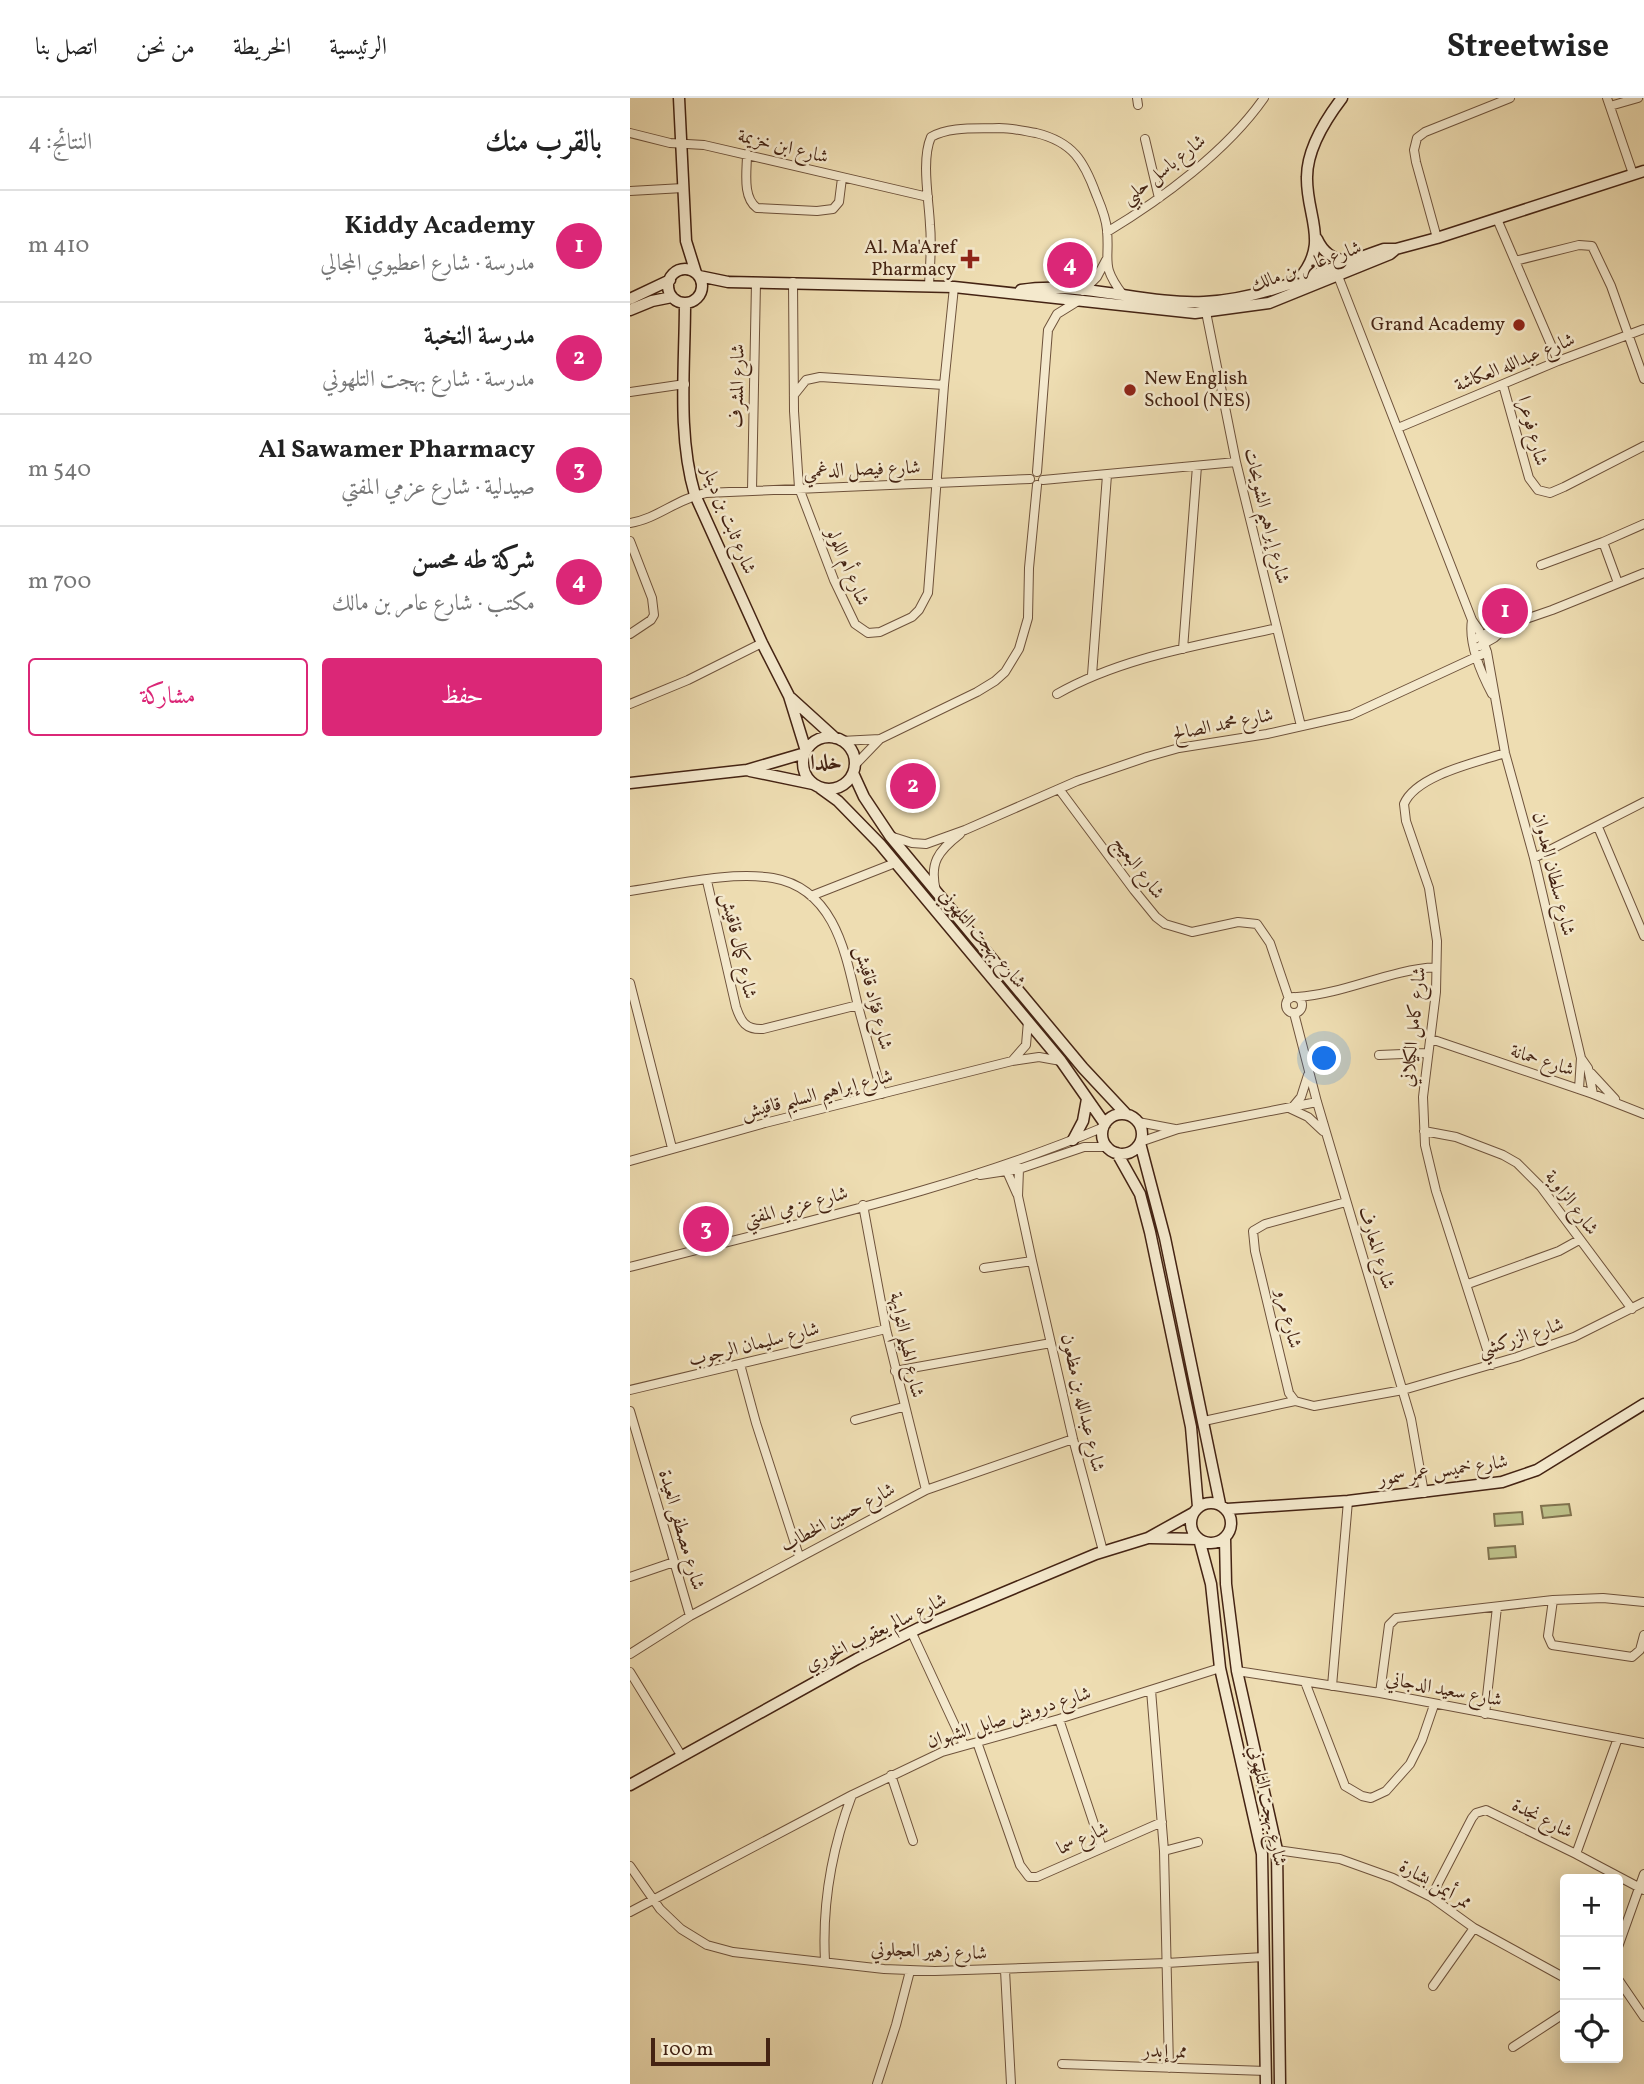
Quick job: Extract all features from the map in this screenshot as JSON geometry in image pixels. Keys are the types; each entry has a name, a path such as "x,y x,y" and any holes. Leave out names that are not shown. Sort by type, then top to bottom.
{"street":[{"path":"630,310 672,297 685,303 696,300 701,293 702,284 686,241 679,98"},
{"name":"شارع باسل حلبي","path":"1107,232 1158,198 1215,151 1264,98"},
{"path":"1437,238 1416,162 1414,150 1417,138 1425,132 1510,98"},
{"path":"1638,98 1608,102 1639,173"},
{"path":"1337,99 1315,144 1307,168 1307,187 1321,247 1333,257 1350,261"},
{"path":"929,285 931,227 927,145 931,137 948,130 1007,128 1055,139 1073,151 1092,182 1102,208 1107,232 1106,260 1112,279 1124,296"},
{"name":"شارع ابن خزيمة","path":"630,133 660,141 704,145 747,154 928,197"},
{"path":"1145,139 1158,198"},
{"path":"747,154 748,195 753,206 757,208 817,211 833,209 839,202 842,178"},
{"name":"شارع عامر بن مالك","path":"1081,296 1174,313 1205,307 1254,296 1384,249 1396,249 1437,238 1639,173"},
{"path":"630,191 683,188"},
{"path":"1496,219 1558,361"},
{"path":"1297,281 1309,266 1317,239"},
{"path":"630,299 670,280 679,271 686,241"},
{"path":"1515,261 1549,250 1585,244 1592,246 1604,269 1644,379"},
{"name":"شارع عامر بن مالك","path":"697,274 728,282 954,286 1081,296 1124,296 1205,307 1269,303 1390,254 1396,249"},
{"path":"747,770 836,788 843,785 880,738 995,681 1013,662 1028,618 1029,568 1048,330 1057,314 1081,296 1097,277 1106,260"},
{"path":"679,271 687,270 697,274"},
{"name":"شارع سلطان العدوان","path":"1338,276 1472,620 1484,643 1506,753 1534,858 1581,1058 1579,1089"},
{"path":"670,280 672,297"},
{"name":"شارع عامر بن مالك","path":"701,293 728,282"},
{"name":"شارع المشرف","path":"752,490 756,282"},
{"path":"793,282 794,395 799,488"},
{"path":"937,482 954,286"},
{"name":"شارع ثابت بن دينار","path":"685,303 687,465 695,495 789,696 806,752"},
{"name":"شارع إبراهيم الشويحات","path":"1205,307 1236,463 1301,726"},
{"name":"شارع عبدالله العكاشة","path":"1398,428 1644,328"},
{"path":"794,395 806,380 820,377 944,384"},
{"path":"630,392 685,384"},
{"name":"شارع فوعرا","path":"1503,385 1529,478 1538,490 1550,493 1644,446"},
{"name":"شارع فيصل الدغمي","path":"695,495 752,490 1107,475 1236,463"},
{"path":"1183,649 1198,466"},
{"path":"1092,675 1107,475"},
{"name":"شارع أم اللولو","path":"799,488 819,544 851,618 862,631 874,634 912,617 928,593 937,482"},
{"path":"630,523 644,520 695,495"},
{"path":"1541,565 1644,524"},
{"path":"630,541 654,607 651,620 630,634"},
{"path":"1603,542 1618,583"},
{"path":"1475,648 1506,627 1644,573"},
{"name":"شارع سلطان العدوان","path":"1472,620 1475,648 1494,698"},
{"path":"1057,694 1092,675 1183,649 1278,628"},
{"path":"630,704 688,680 762,643"},
{"name":"شارع محمد الصالح","path":"890,835 919,845 965,830 1059,789 1147,757 1179,748 1340,719 1360,712 1484,643"},
{"name":"شارع ثابت بن دينار","path":"789,696 838,740"},
{"path":"630,783 747,770 806,752 818,740 880,738"},
{"path":"838,740 852,752 853,770"},
{"path":"806,752 804,770 817,786"},
{"name":"شارع كامل الكيلاني","path":"1492,1364 1436,1191 1424,1131 1423,1097 1431,1039 1437,941 1432,902 1406,821 1404,804 1410,793 1433,779 1506,753"},
{"name":"شارع بهجت التلهوني","path":"853,770 864,797 890,835 1083,1068 1126,1114"},
{"name":"شارع بهجت التلهوني","path":"817,786 862,825 895,863 1061,1061 1105,1125"},
{"name":"شارع البعيج","path":"1059,789 1134,890 1165,924 1192,932 1238,922 1257,924 1269,943 1293,998"},
{"path":"1534,858 1644,802"},
{"path":"1598,827 1640,912 1644,936"},
{"name":"شارع محمد الصالح","path":"937,893 934,864 948,844 965,830"},
{"path":"811,896 895,863"},
{"name":"شارع فؤاد قاقيش","path":"630,891 749,877 776,879 811,896 830,918 842,942 882,1094"},
{"name":"شارع كمال قاقيش","path":"707,881 736,1007 745,1026 763,1029 858,1005"},
{"path":"1322,996 1297,1012 1287,1009 1286,1004 1293,998 1322,996 1380,978 1436,967"},
{"path":"630,983 671,1148"},
{"path":"1293,998 1302,1003 1297,1012"},
{"name":"شارع المعارف","path":"1297,1012 1308,1072 1411,1419 1424,1493"},
{"path":"1012,1061 1026,1045 1028,1021"},
{"name":"شارع حمانة","path":"1431,1039 1644,1114"},
{"path":"1379,1055 1427,1054"},
{"name":"شارع إبراهيم السليم قاقيش","path":"630,1161 671,1148 1012,1061 1039,1057 1061,1061"},
{"name":"شارع سلطان العدوان","path":"1581,1058 1588,1069 1593,1094"},
{"path":"1588,1069 1605,1090 1623,1105"},
{"path":"1291,1109 1301,1097 1308,1072"},
{"path":"1073,1140 1083,1121 1087,1099"},
{"path":"1113,1150 1130,1152 1140,1142 1178,1129 1317,1102"},
{"path":"1291,1109 1308,1117 1327,1136"},
{"path":"1138,1122 1142,1132 1140,1142 1165,1238 1223,1506 1231,1524 1225,1538 1213,1543 1199,1539 1192,1529 1195,1510 1191,1427 1140,1194 1103,1138 1105,1125 1114,1116 1126,1114 1138,1122 1178,1129"},
{"name":"شارع عزمي المفتي","path":"1017,1165 1105,1125"},
{"name":"شارع الزاوية","path":"1424,1131 1456,1137 1497,1152 1517,1163 1541,1186 1632,1309"},
{"name":"شارع عزمي المفتي","path":"630,1267 1076,1149 1094,1146 1113,1150"},
{"name":"شارع عبدالله بن مظعون","path":"1017,1165 1018,1196 1032,1261 1102,1551"},
{"name":"شارع عبدالله بن مظعون","path":"1005,1168 1018,1196"},
{"name":"شارع مرو","path":"1295,1401 1286,1382 1255,1251 1253,1231 1265,1224 1346,1202"},
{"name":"شارع الهيلم التوايهة","path":"863,1205 895,1371 926,1490"},
{"path":"1468,1284 1559,1251 1579,1240"},
{"path":"984,1268 1032,1261"},
{"name":"شارع الزركشي","path":"1403,1390 1574,1337 1644,1302"},
{"name":"شارع سليمان الرجوب","path":"630,1390 886,1329"},
{"path":"895,1371 1051,1343"},
{"path":"740,1364 799,1556"},
{"path":"1204,1421 1295,1401 1314,1406 1403,1390"},
{"name":"شارع خميس عمر سمور","path":"1223,1506 1348,1501 1502,1482 1537,1470 1644,1404"},
{"path":"855,1420 904,1407"},
{"name":"شارع مصطفى العيدة","path":"630,1411 690,1616"},
{"name":"شارع حسين الخطاب","path":"630,1654 690,1616 926,1490 1073,1439"},
{"path":"1332,1686 1348,1501"},
{"path":"1195,1510 1208,1502 1223,1506"},
{"name":"شارع سالم يعقوب الخوري","path":"630,1785 857,1659 911,1632 1102,1551 1148,1538 1195,1510"},
{"name":"شارع سالم يعقوب الخوري","path":"1148,1538 1199,1539"},
{"name":"شارع بهجت التلهوني","path":"1225,1538 1226,1584 1237,1671 1277,1850 1280,2084"},
{"name":"شارع بهجت التلهوني","path":"1199,1539 1211,1584 1220,1668 1262,1854 1266,2084"},
{"path":"630,1577 674,1562"},
{"path":"1380,1693 1391,1620 1405,1616 1553,1600 1603,1598 1644,1602"},
{"path":"1553,1600 1548,1636 1552,1645 1632,1657 1640,1650 1644,1635"},
{"path":"1485,1714 1497,1607"},
{"path":"911,1632 964,1745"},
{"name":"شارع درويش صايل الشهوان","path":"630,1912 891,1775 964,1745 1059,1719 1220,1668"},
{"name":"شارع سعيد الدجاني","path":"1237,1671 1380,1693 1644,1743"},
{"path":"630,1672 681,1755"},
{"path":"1305,1682 1345,1786 1371,1798 1387,1791 1410,1764 1434,1705"},
{"path":"1151,1690 1164,1851 1169,2068"},
{"path":"1059,1719 1102,1848"},
{"path":"1577,1854 1618,1738"},
{"name":"شارع سما","path":"977,1742 1020,1865 1028,1877 1037,1877 1162,1822"},
{"path":"891,1775 913,1841"},
{"path":"825,1961 823,1920 827,1892 843,1819 852,1795"},
{"name":"شارع نجدة","path":"1431,1898 1472,1818 1481,1811 1492,1811 1642,1888"},
{"path":"1164,1851 1198,1842"},
{"name":"ممر أيمن بشارة","path":"1277,1850 1340,1859 1393,1878 1431,1898 1474,1928 1560,1975"},
{"name":"شارع زهير العجلوني","path":"630,1866 652,1899 681,1929 707,1944 733,1952 910,1970 1005,1969 1263,1957"},
{"path":"1622,1937 1642,1888 1644,1874"},
{"path":"1433,1986 1474,1928"},
{"path":"1005,1969 1011,2084"},
{"path":"877,2084 910,1970"},
{"path":"1623,1986 1644,2017"},
{"path":"1513,2047 1560,2016"},
{"name":"ممر إبدر","path":"1062,2064 1266,2071"}],"green space":[{"path":"1569,1504 1571,1515 1543,1518 1541,1506"},
{"path":"1522,1512 1523,1524 1495,1526 1494,1514"},
{"path":"1515,1546 1516,1557 1489,1559 1488,1548"}],"place":[{"name":"Al. Ma'Aref Pharmacy","path":"970,259"},
{"name":"شركة طه محسن","path":"1070,265"},
{"name":"Grand Academy","path":"1519,325"},
{"name":"New English School (NES)","path":"1130,390"},
{"name":"Kiddy Academy","path":"1505,611"},
{"name":"مدرسة النخبة","path":"913,786"},
{"name":"Al Sawamer Pharmacy","path":"706,1229"}],"district":[{"name":"خلدا","path":"826,763"}]}
